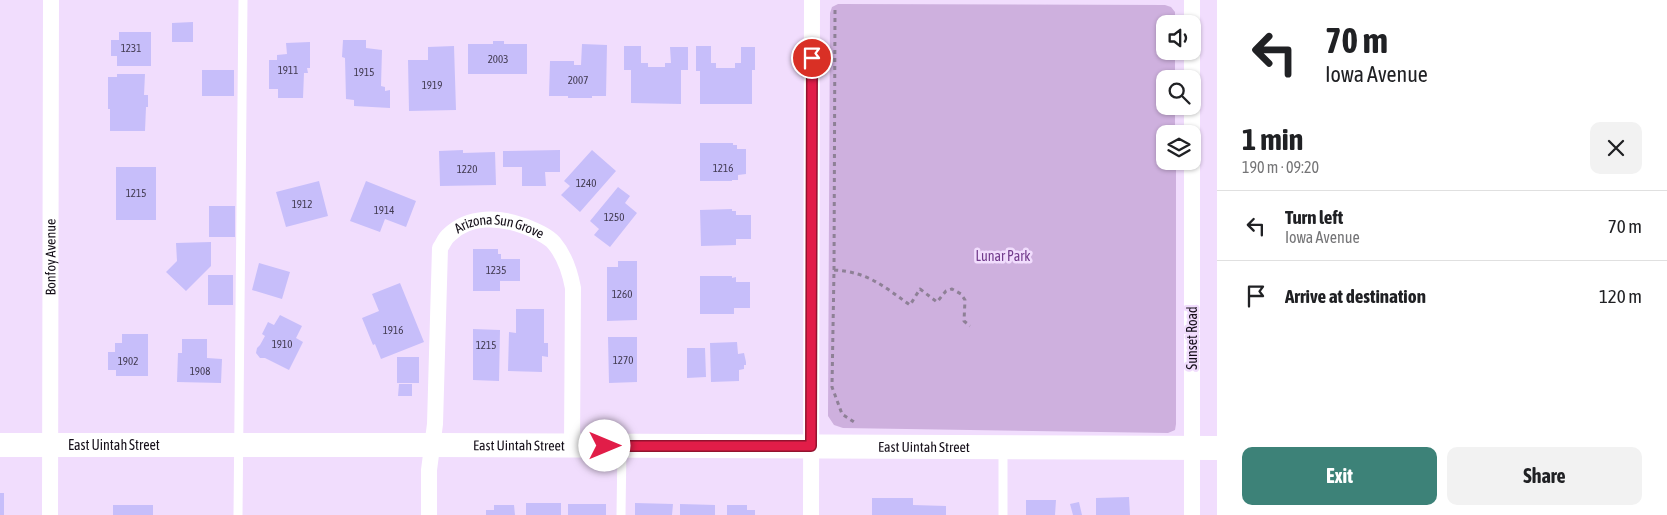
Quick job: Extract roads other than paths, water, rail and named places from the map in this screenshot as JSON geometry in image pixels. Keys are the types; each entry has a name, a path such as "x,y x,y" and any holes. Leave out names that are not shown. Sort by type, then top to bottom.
{"main road":[{"name":"East Uintah Street","path":"0,446 572,445 1217,448"}],"street":[{"name":"Bonfoy Avenue","path":"50,515 51,0"},
{"path":"811,515 812,0"},
{"path":"1192,0 1192,15"},
{"name":"Sunset Road","path":"1192,170 1192,515"},
{"name":"Arizona Sun Grove","path":"429,515 429,470 433,445 440,248 448,235 461,226 478,220 495,219 516,223 536,230 553,242 569,269 573,288 572,445"}],"lane":[{"path":"238,515 242,0"},
{"path":"621,515 622,446"},
{"path":"1003,447 1003,515"}],"park label":[{"name":"Lunar Park","path":"1003,256"}]}
